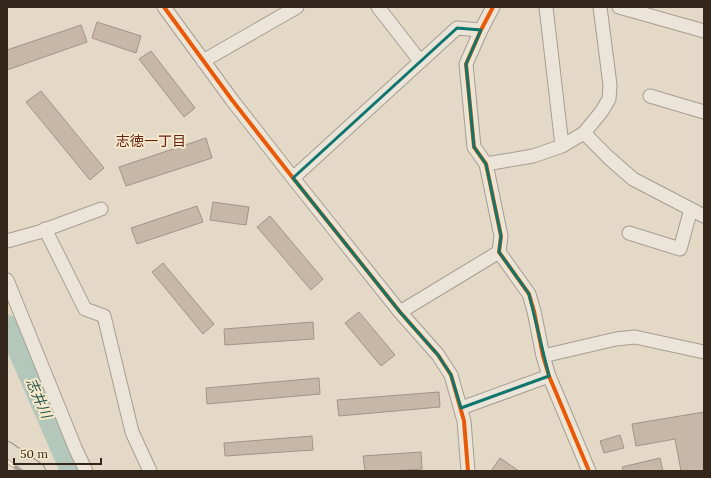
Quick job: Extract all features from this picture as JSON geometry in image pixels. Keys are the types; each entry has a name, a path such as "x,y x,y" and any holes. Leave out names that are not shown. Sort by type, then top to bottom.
{"main road":[{"path":"7,450 37,471"}],"street":[{"path":"164,7 232,100 293,178 400,312 438,355 451,376 461,408 464,421 468,471"},
{"path":"203,61 296,7"},
{"path":"378,7 420,61"},
{"path":"493,7 480,30 466,64 474,147 486,164 501,236 499,252 529,294 534,311 542,356 589,471"},
{"path":"546,7 562,146"},
{"path":"486,164 533,156 562,146 584,133 602,111 609,99 610,85 600,7"},
{"path":"619,7 704,31"},
{"path":"293,178 456,28 480,30"},
{"path":"650,96 704,112"},
{"path":"584,133 633,179 704,216"},
{"path":"7,242 45,230 101,209"},
{"path":"629,233 680,249 691,209"},
{"path":"45,230 85,309 104,316 132,432 150,471"},
{"path":"400,312 499,252"},
{"path":"7,280 76,450 86,471"},
{"path":"542,356 616,339 635,337 704,352"},
{"path":"461,408 549,376"}],"highlighted area":[{"path":"457,28 481,30 466,64 474,147 486,164 501,236 499,252 529,294 549,376 461,408 451,375 438,355 400,312 293,178"}],"building":[{"path":"97,22 141,36 136,53 92,38"},
{"path":"81,25 87,42 7,70 7,50"},
{"path":"151,51 195,108 184,117 139,59"},
{"path":"41,91 104,168 90,180 26,102"},
{"path":"206,138 212,158 126,186 119,167"},
{"path":"213,202 249,207 246,225 210,220"},
{"path":"197,206 203,222 137,244 131,228"},
{"path":"270,216 323,279 311,290 257,227"},
{"path":"163,263 214,324 203,334 152,272"},
{"path":"359,312 395,355 381,366 345,323"},
{"path":"313,322 314,339 225,345 224,329"},
{"path":"319,378 320,394 207,404 206,388"},
{"path":"439,392 440,407 339,416 337,400"},
{"path":"704,412 704,471 681,471 675,439 636,446 632,424"},
{"path":"620,435 624,448 604,453 600,441"},
{"path":"312,436 313,450 225,456 224,443"},
{"path":"421,452 422,469 365,471 363,456"},
{"path":"500,458 519,471 491,471"},
{"path":"660,458 663,471 623,471 622,467"}],"waterway":[{"name":"志井川","path":"7,325 71,471"}],"railway":[{"path":"7,461 21,471"}],"cycle path":[{"path":"164,7 232,100 293,178 400,312 438,355 451,375 464,421 468,471"},
{"path":"493,7 466,64 474,147 486,164 501,236 499,252 529,294 549,376 589,471"}],"district":[{"name":"志徳一丁目","path":"151,141"}]}
